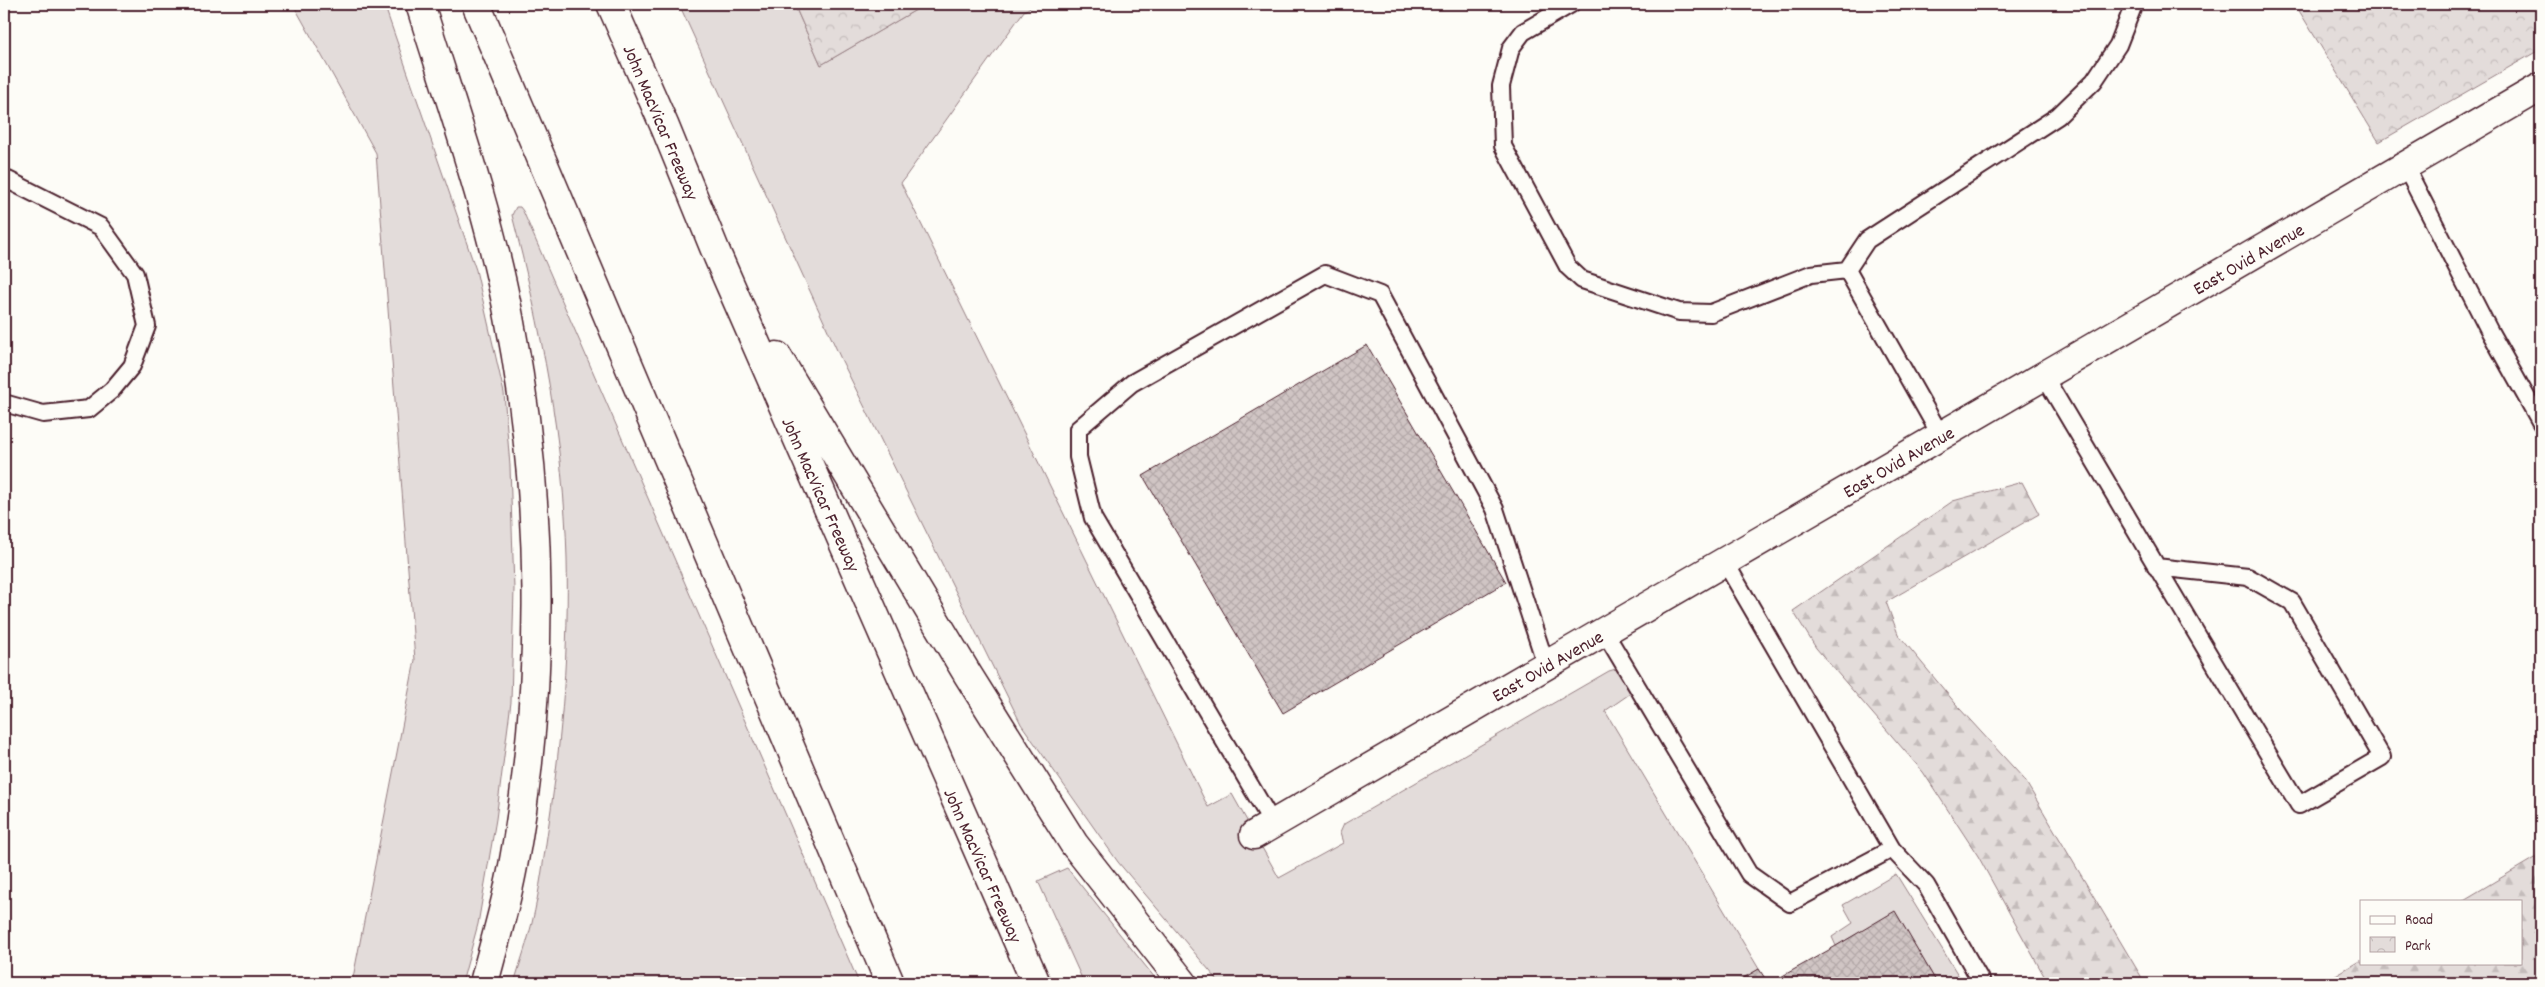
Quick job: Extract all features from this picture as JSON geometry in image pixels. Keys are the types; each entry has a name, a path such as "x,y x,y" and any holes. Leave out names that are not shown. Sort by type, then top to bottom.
{"main road":[{"path":"420,4 484,209 509,316 527,424 538,572 533,720 513,867 484,983"},
{"path":"476,4 890,983"},
{"name":"John MacVicar Freeway","path":"611,4 666,127 718,257 1036,983"},
{"name":"East Ovid Avenue","path":"1264,829 2541,87"},
{"path":"718,257 968,675 1074,844 1183,983"}],"lane":[{"path":"1571,4 1523,32 1511,48 1501,86 1503,146 1568,267 1582,280 1679,312 1711,313 1811,274 1847,270 1867,240 2058,116 2094,81 2118,45 2134,4"},
{"path":"2405,166 2490,332 2541,424"},
{"path":"4,178 101,226 135,274 147,326 132,366 112,390 89,409 43,414 4,403"},
{"path":"1847,270 1941,436"},
{"path":"1264,829 1093,518 1078,457 1078,429 1132,383 1325,274 1380,295 1495,508 1546,665"},
{"path":"2044,376 2156,567 2299,805 2382,756 2292,602 2248,577 2156,567"},
{"path":"1725,562 1892,849 1926,885 1982,983"},
{"path":"1604,631 1749,874 1790,903 1892,849"}],"green space":[{"path":"293,4 384,4 476,270 504,393 510,466 514,589 511,702 496,819 478,924 462,983 352,983 415,660 376,153"},
{"path":"679,4 794,4 821,65 926,4 1036,4 1024,11 901,183 1208,807 1232,794 1279,878 1343,843 1340,833 1344,824 1609,671 1616,669 1623,672 1631,693 1605,711 1759,969 1735,983 1220,983 1118,862 1021,724 841,359"},
{"path":"794,4 926,4 821,65"},
{"path":"2295,4 2541,4 2541,49 2379,142"},
{"path":"516,207 520,207 523,211 859,983 514,983 535,911 542,873 561,724 567,625 565,515 556,428 541,342 512,215"},
{"path":"2022,482 2039,514 1886,602 1898,634 1960,709 2024,779 2145,983 2048,983 1978,856 1923,772 1816,648 1793,611 1953,501"},
{"path":"2541,854 2541,983 2322,983 2360,961 2360,964 2522,964 2522,900 2464,900"},
{"path":"1067,868 1159,983 1084,983 1038,881"},
{"path":"1896,874 1963,983 1937,983 1895,912 1836,946 1832,937 1853,923 1843,905"}],"building":[{"path":"1367,345 1506,582 1283,713 1143,476"},
{"path":"1895,911 1937,983 1770,983 1836,946"},
{"path":"1759,969 1768,983 1735,983"}]}
